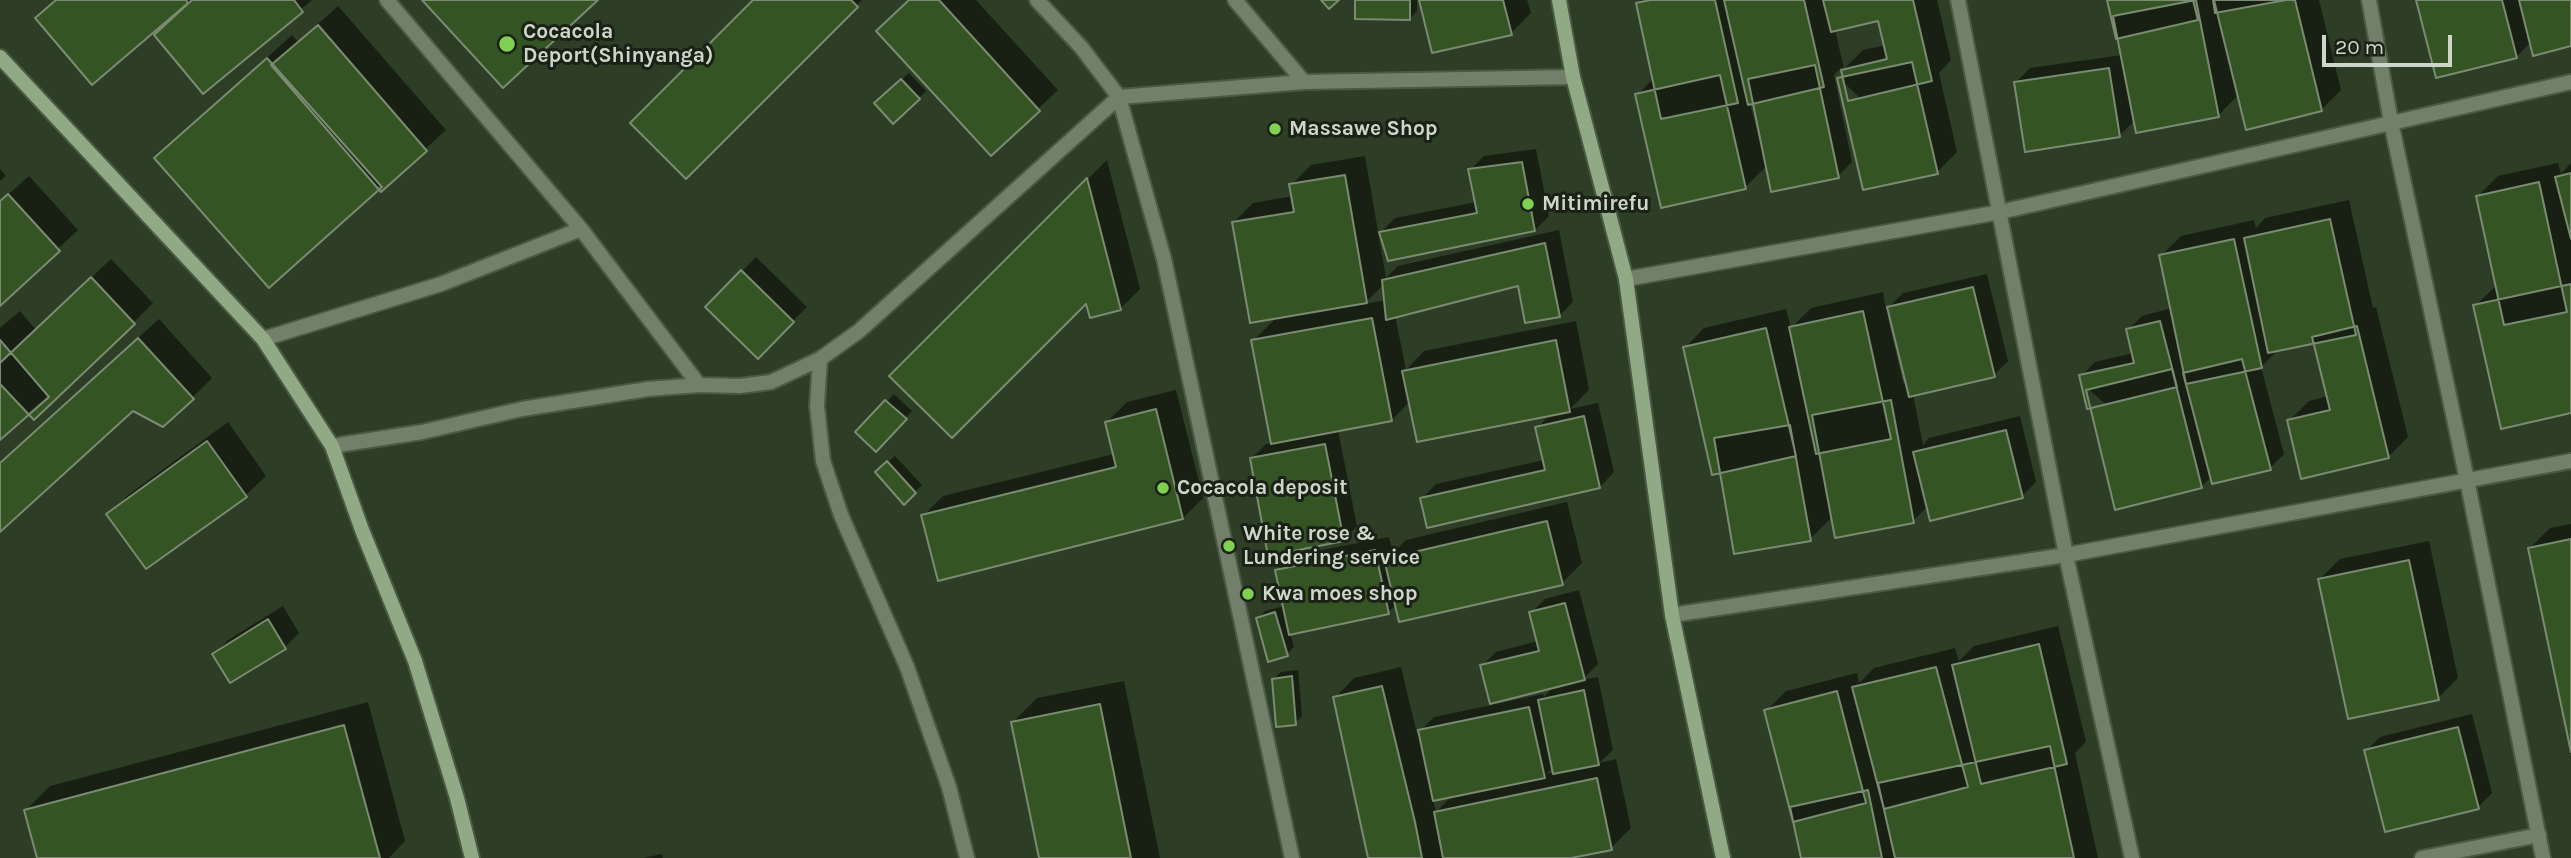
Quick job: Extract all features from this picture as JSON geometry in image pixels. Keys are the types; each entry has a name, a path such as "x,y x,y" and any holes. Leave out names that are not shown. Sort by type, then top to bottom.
{"street":[{"path":"387,0 581,229 699,386"},
{"path":"1037,0 1081,47 1119,97 1164,259 1292,858"},
{"path":"1235,0 1304,82"},
{"path":"1559,0 1573,77 1626,279 1672,615 1723,858"},
{"path":"1958,0 2066,555 2132,858"},
{"path":"2369,0 2391,122 2543,858"},
{"path":"0,57 263,339 332,446 362,530 415,661 457,798 472,858"},
{"path":"332,446 422,432 522,409 648,389 740,386 771,382 820,359 859,331 1119,97 1304,82 1573,77"},
{"path":"1626,279 2000,212 2571,82"},
{"path":"263,339 441,284 581,229"},
{"path":"820,359 817,406 823,461 841,515 907,667 949,787 967,858"},
{"path":"1672,615 2066,555 2571,461"},
{"path":"2422,858 2539,835"}],"building":[{"path":"56,0 186,0 188,3 92,85 35,18"},
{"path":"192,0 294,0 303,12 203,94 154,35"},
{"name":"Cocacola Deport(Shinyanga)","path":"422,0 598,0 503,88"},
{"path":"753,0 851,0 858,7 686,179 630,123"},
{"path":"909,0 939,0 1040,111 991,156 876,31"},
{"path":"1321,0 1339,0 1329,9"},
{"path":"1355,0 1410,0 1410,20 1355,19"},
{"path":"1419,0 1503,0 1512,35 1432,53"},
{"path":"1650,0 1715,0 1738,103 1661,119 1636,3"},
{"path":"1724,0 1804,0 1824,87 1748,105"},
{"path":"1823,0 1913,0 1932,81 1848,101 1841,70 1887,59 1878,21 1831,32"},
{"path":"2107,0 2193,0 2198,20 2116,39"},
{"path":"2196,0 2219,117 2136,133 2113,16"},
{"path":"2213,0 2286,0 2215,13"},
{"path":"2214,0 2295,0 2322,111 2246,130"},
{"path":"2416,0 2502,0 2517,58 2436,78"},
{"path":"2519,0 2571,0 2571,46 2533,56"},
{"path":"318,25 427,151 381,192 271,65"},
{"path":"267,58 382,187 269,288 154,158"},
{"path":"1912,62 1938,174 1863,190 1837,78"},
{"path":"1815,65 1839,178 1771,192 1748,79"},
{"path":"2109,68 2120,137 2025,152 2014,82"},
{"path":"1720,75 1746,189 1661,208 1635,94"},
{"path":"901,79 920,99 893,124 874,103"},
{"path":"1522,162 1535,231 1388,261 1379,232 1477,213 1468,169"},
{"path":"2571,173 2571,239 2555,177"},
{"path":"1345,175 1367,303 1250,323 1232,222 1294,212 1289,184"},
{"path":"1087,178 1121,310 1090,318 1086,304 952,438 889,376"},
{"path":"2539,182 2567,312 2504,325 2476,196"},
{"path":"8,194 60,251 0,306 0,201"},
{"path":"2330,219 2356,335 2268,353 2244,238"},
{"path":"2234,239 2262,368 2186,384 2159,255"},
{"path":"1545,243 1560,317 1525,323 1518,286 1386,320 1382,280"},
{"path":"741,270 794,322 758,359 705,307"},
{"path":"91,277 135,324 34,420 0,384 0,363"},
{"path":"2571,284 2571,413 2501,429 2473,305"},
{"path":"1973,287 1995,377 1909,397 1887,307"},
{"path":"1863,311 1891,439 1816,454 1789,327"},
{"path":"1372,318 1392,421 1271,444 1251,340"},
{"path":"2160,321 2177,387 2087,409 2079,375 2134,363 2126,329"},
{"path":"2357,326 2389,458 2301,479 2287,420 2330,410 2312,337"},
{"path":"1766,328 1796,456 1712,475 1683,347"},
{"path":"138,338 194,399 163,427 133,411 0,532 0,463"},
{"path":"0,340 49,397 0,440"},
{"path":"1556,340 1570,412 1417,442 1402,371"},
{"path":"2242,359 2271,470 2212,484 2183,373"},
{"path":"2172,369 2202,488 2115,510 2086,390"},
{"path":"885,400 907,419 876,452 855,432"},
{"path":"1891,400 1914,523 1835,538 1812,415"},
{"path":"1156,409 1183,519 938,581 921,515 1116,467 1105,422"},
{"path":"1584,416 1600,488 1427,528 1420,498 1545,470 1535,427"},
{"path":"1790,425 1811,541 1734,554 1714,438"},
{"path":"2006,430 2023,498 1930,521 1913,452"},
{"path":"207,441 247,497 146,569 106,514"},
{"path":"1325,444 1344,541 1268,556 1250,458"},
{"path":"887,461 916,493 904,505 875,472"},
{"path":"1547,521 1563,585 1399,622 1384,559"},
{"path":"2571,539 2571,752 2528,548"},
{"path":"1375,550 1389,614 1289,635 1275,570"},
{"path":"2409,560 2439,700 2348,719 2318,579"},
{"path":"1565,603 1585,680 1490,704 1480,665 1539,651 1529,612"},
{"path":"1275,612 1288,656 1268,662 1256,618"},
{"path":"268,619 286,649 230,683 212,654"},
{"path":"2039,644 2067,764 1981,784 1952,665"},
{"path":"1936,667 1968,787 1884,809 1852,687"},
{"path":"1292,676 1296,725 1276,727 1272,679"},
{"path":"1382,686 1422,858 1368,858 1333,697"},
{"path":"1584,690 1599,765 1553,774 1538,700"},
{"path":"1837,691 1866,803 1793,822 1764,710"},
{"path":"1100,704 1131,858 1039,858 1011,722"},
{"path":"1529,707 1545,778 1433,801 1418,730"},
{"path":"344,725 380,858 37,858 24,810"},
{"path":"2458,727 2479,809 2385,832 2364,750"},
{"path":"2050,746 2074,858 1895,858 1878,783"},
{"path":"1597,778 1612,850 1571,858 1443,858 1434,812"},
{"path":"1868,790 1882,858 1801,858 1790,807"}],"place":[{"name":"Cocacola Deport(Shinyanga)","path":"507,44"},
{"name":"Massawe Shop","path":"1275,129"},
{"name":"Mitimirefu","path":"1528,204"},
{"name":"Cocacola deposit","path":"1163,488"},
{"name":"White rose & Lundering service","path":"1229,546"},
{"name":"Kwa moes shop","path":"1248,594"}]}
